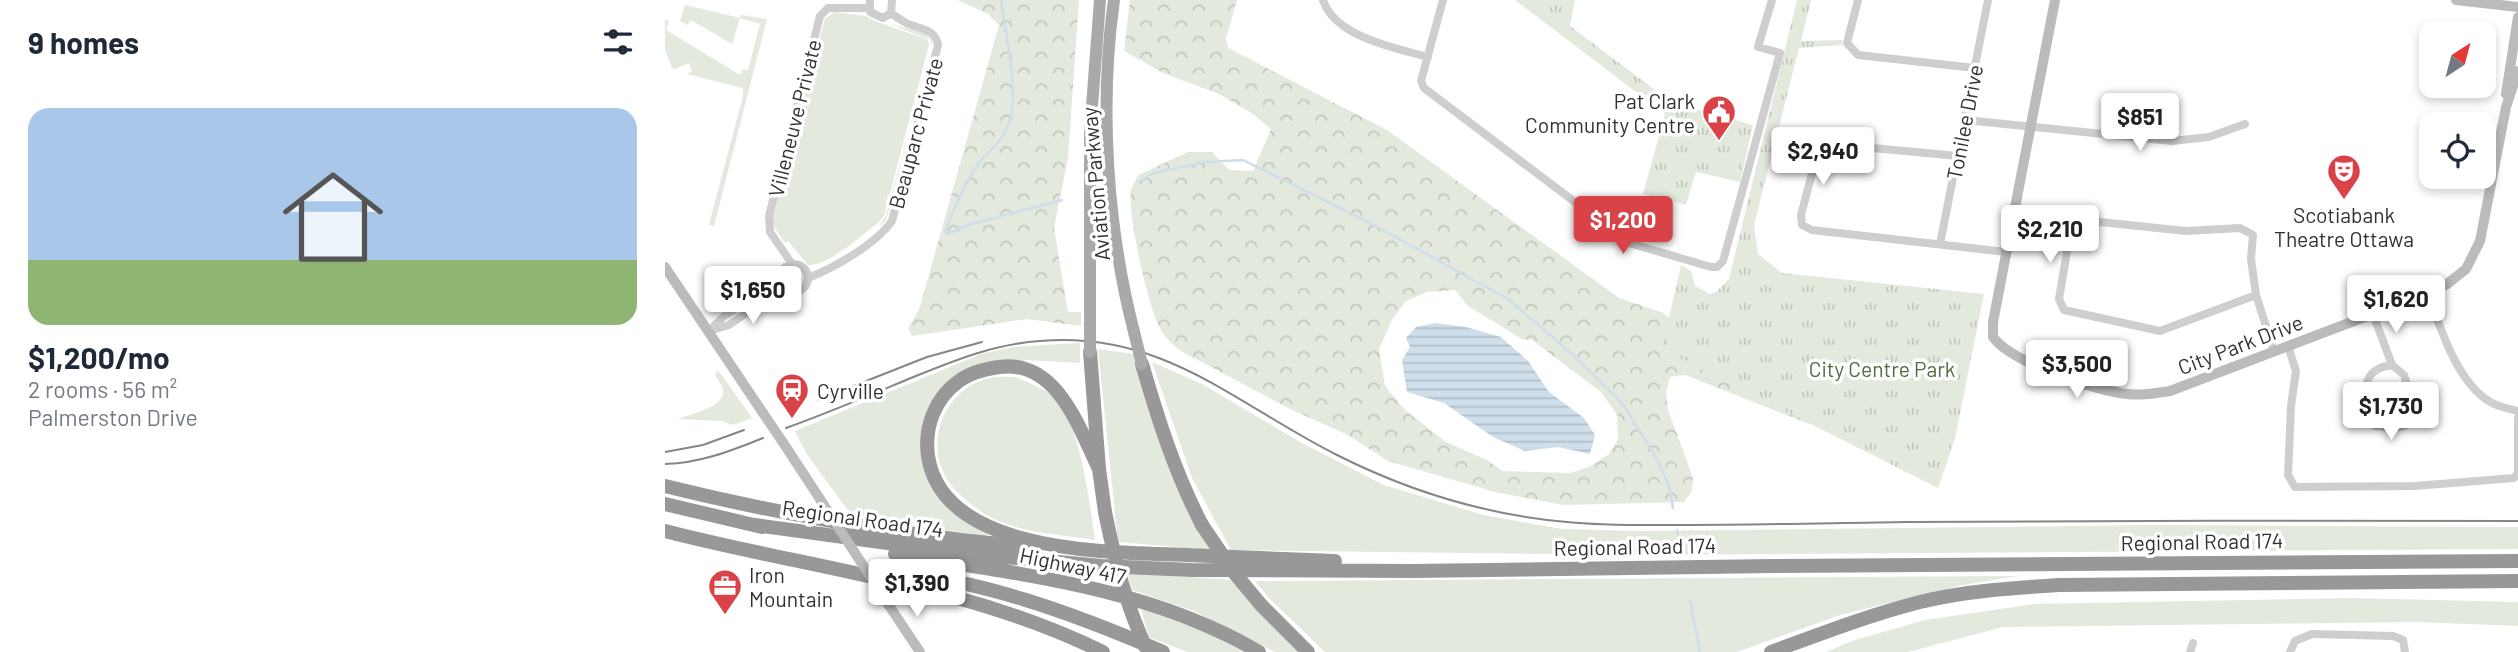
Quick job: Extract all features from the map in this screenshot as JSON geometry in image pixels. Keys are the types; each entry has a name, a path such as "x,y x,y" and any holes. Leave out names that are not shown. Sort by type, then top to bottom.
{"highway":[{"path":"1090,352 1105,512 1117,571 1148,652"},
{"path":"1142,363 1168,448 1186,494 1202,525 1236,575 1262,606 1308,652"},
{"path":"1099,470 1062,397 1045,380 1026,370 1006,366 966,376 946,393 932,415 927,440 930,466 938,483 958,506 974,519 992,529 1023,539 1068,548 1494,568"},
{"path":"665,486 756,506 932,536 1057,550 1068,548"},
{"name":"Highway 417","path":"665,504 802,538 1087,586 1174,612 1259,652"},
{"name":"Regional Road 174","path":"755,525 961,553 1103,566 1192,570 2518,559"},
{"path":"665,531 810,562 983,604 1042,625 1104,652"},
{"path":"810,562 886,570 986,589 1053,608 1163,652"},
{"name":"Regional Road 174","path":"1771,652 1864,618 1938,598 1983,591 2059,584 2518,581"},
{"path":"1796,652 1938,598"}],"main road":[{"name":"Aviation Parkway","path":"1090,352 1090,133 1100,0"},
{"name":"Aviation Parkway","path":"1114,0 1107,78 1109,159 1117,240 1142,363"}],"street":[{"path":"891,13 892,0"},
{"path":"1323,0 1334,19 1348,29 1378,43 1428,57"},
{"path":"1443,0 1421,81 1424,89 1629,243 1711,267 1723,261 1727,249 1780,53 1758,47 1772,0"},
{"path":"1858,0 1846,43 1858,55 1975,68"},
{"name":"Tonilee Drive","path":"1940,244 1988,0"},
{"name":"City Park Drive","path":"2055,0 2029,126 1993,322 1993,337 2005,350 2086,386 2129,395 2170,390 2447,285 2466,269 2480,241 2506,107 2518,71"},
{"path":"2456,0 2518,7"},
{"name":"Villeneuve Private","path":"792,264 770,232 769,216 820,16 828,8 869,4 870,12 878,18 891,13"},
{"name":"Beauparc Private","path":"808,278 842,261 886,230 893,221 938,45 937,38 931,32 909,25 891,13"},
{"name":"City Park Drive","path":"2506,107 2508,70 2518,17"},
{"path":"1966,120 2172,141 2209,137 2245,124"},
{"path":"1958,156 1831,144 1822,146 1818,151 1801,215 1802,225 1812,230 2006,252"},
{"path":"2256,295 2160,331 2064,310 2059,299 2071,228 2081,220 2186,231 2240,228 2253,235 2251,259 2256,295 2274,351"},
{"path":"709,331 729,325 772,295 795,293 804,288 808,278 803,268 792,264 783,269 780,279 784,289 789,292"},
{"path":"665,267 920,652"},
{"path":"709,331 723,317 780,279"},
{"path":"2428,293 2465,379 2475,391 2493,404 2518,411"},
{"path":"2373,314 2395,366 2405,375 2416,409 2413,422 2400,428 2375,426 2367,419 2367,380 2378,368 2395,366"},
{"path":"2288,346 2296,371 2291,406 2288,475 2295,487 2415,486 2514,478 2518,473 2518,418"},
{"path":"2290,652 2299,637 2312,634 2393,636 2403,640 2405,650"}],"green space":[{"path":"958,0 1079,0 1068,158 1054,228 1068,312 1081,312 1081,326 1026,319 912,336 908,328 919,310 999,25 988,14"},
{"path":"1130,0 1237,0 1226,38 1228,48 1387,130 1619,298 1661,312 1818,412 1809,424 1693,378 1684,375 1670,377 1666,392 1668,410 1693,478 1692,491 1684,502 1563,505 1495,492 1388,461 1346,434 1290,409 1181,351 1162,332 1144,281 1132,219 1131,190 1138,175 1188,152 1212,152 1229,170 1253,171 1271,129 1253,114 1219,94 1163,73 1124,51","holes":["1455,290 1468,306 1522,339 1532,340 1601,392 1617,415 1618,439 1609,454 1589,467 1570,473 1502,471 1489,461 1446,442 1405,410 1385,386 1379,349 1392,320 1406,301 1427,292"]},
{"path":"1515,0 1575,0 1570,26 1671,102 1753,125 1740,182 1696,172 1686,205 1643,194 1665,114"},
{"name":"City Centre Park","path":"1797,0 1811,0 1801,41 1842,40 1842,45 1799,48 1754,225 1758,254 1782,273 1984,294 1955,438 1938,488 1662,349 1681,265 1691,271 1695,286 1710,294 1716,292 1729,279"},
{"path":"685,5 740,18 732,44 691,20 688,25 680,21"},
{"path":"834,12 866,16 928,40 929,45 884,216 836,255 808,265 788,241 785,243 773,225 772,216 825,19"},
{"path":"741,15 767,19 714,226 709,225 743,88 687,74 692,71 689,63 672,68 665,50 665,19 669,21 666,30 740,75 743,69 748,70 760,24 740,18"},
{"path":"888,23 926,34 932,42 931,46 930,40"},
{"path":"923,78 886,221 879,226 886,216"},
{"path":"1080,343 1080,363 1027,360 983,365 940,392 927,470 988,532 987,536 852,516 806,453 795,431 981,354 1013,347"},
{"path":"1098,349 1134,354 1159,441 1190,517 1212,550 1118,542"},
{"path":"1152,362 1202,384 1300,442 1384,485 1483,515 1561,529 1641,531 2161,525 2518,527 2518,549 1630,555 1231,550 1192,478"},
{"path":"718,370 752,418 733,425 722,421 678,419 719,401 723,390 715,375"},
{"path":"992,377 1016,377 1046,391 1058,402 1068,418 1086,482 1095,540 1038,532 997,520 980,511 948,481 941,466 938,435 942,419 950,405 960,393 973,384"},
{"path":"1127,573 1233,580 1304,652 1275,652 1194,611 1132,590"},
{"path":"2017,576 1958,586 1840,615 1737,652 1325,652 1255,581"},
{"path":"2350,598 2518,602 2518,626 2419,622 2003,627 1908,652 1826,652 1852,641 1925,620 2034,604"},
{"path":"1141,609 1203,631 1244,652 1187,652 1149,637"}],"water":[{"path":"1435,323 1466,327 1501,337 1528,361 1549,392 1584,418 1595,435 1590,454 1558,447 1525,451 1493,437 1444,403 1407,392 1402,360 1410,347 1406,338 1416,327"}],"waterway":[{"path":"1001,0 1012,81 1012,112 1003,135 969,179 945,231 947,234 971,224 1062,200"},
{"path":"1138,182 1154,173 1205,162 1243,160 1370,223 1508,299 1572,354 1623,404 1659,463 1669,486 1673,508"},
{"path":"1677,530 1680,548"},
{"path":"1690,600 1700,652"}],"tram line":[{"path":"786,428 974,354 1023,343 1084,341 1124,347 1161,359 1230,393 1335,454 1391,479 1477,507 1537,519 1639,525 2518,521"},
{"path":"818,400 927,357 982,342"},
{"path":"665,452 703,445 744,430"},
{"path":"665,464 703,459 763,438"}],"place":[{"name":"Pat Clark Community Centre","path":"1719,142"},
{"name":"Scotiabank Theatre Ottawa","path":"2344,201"},
{"name":"Cyrville","path":"792,420"},
{"name":"Iron Mountain","path":"725,616"}]}
